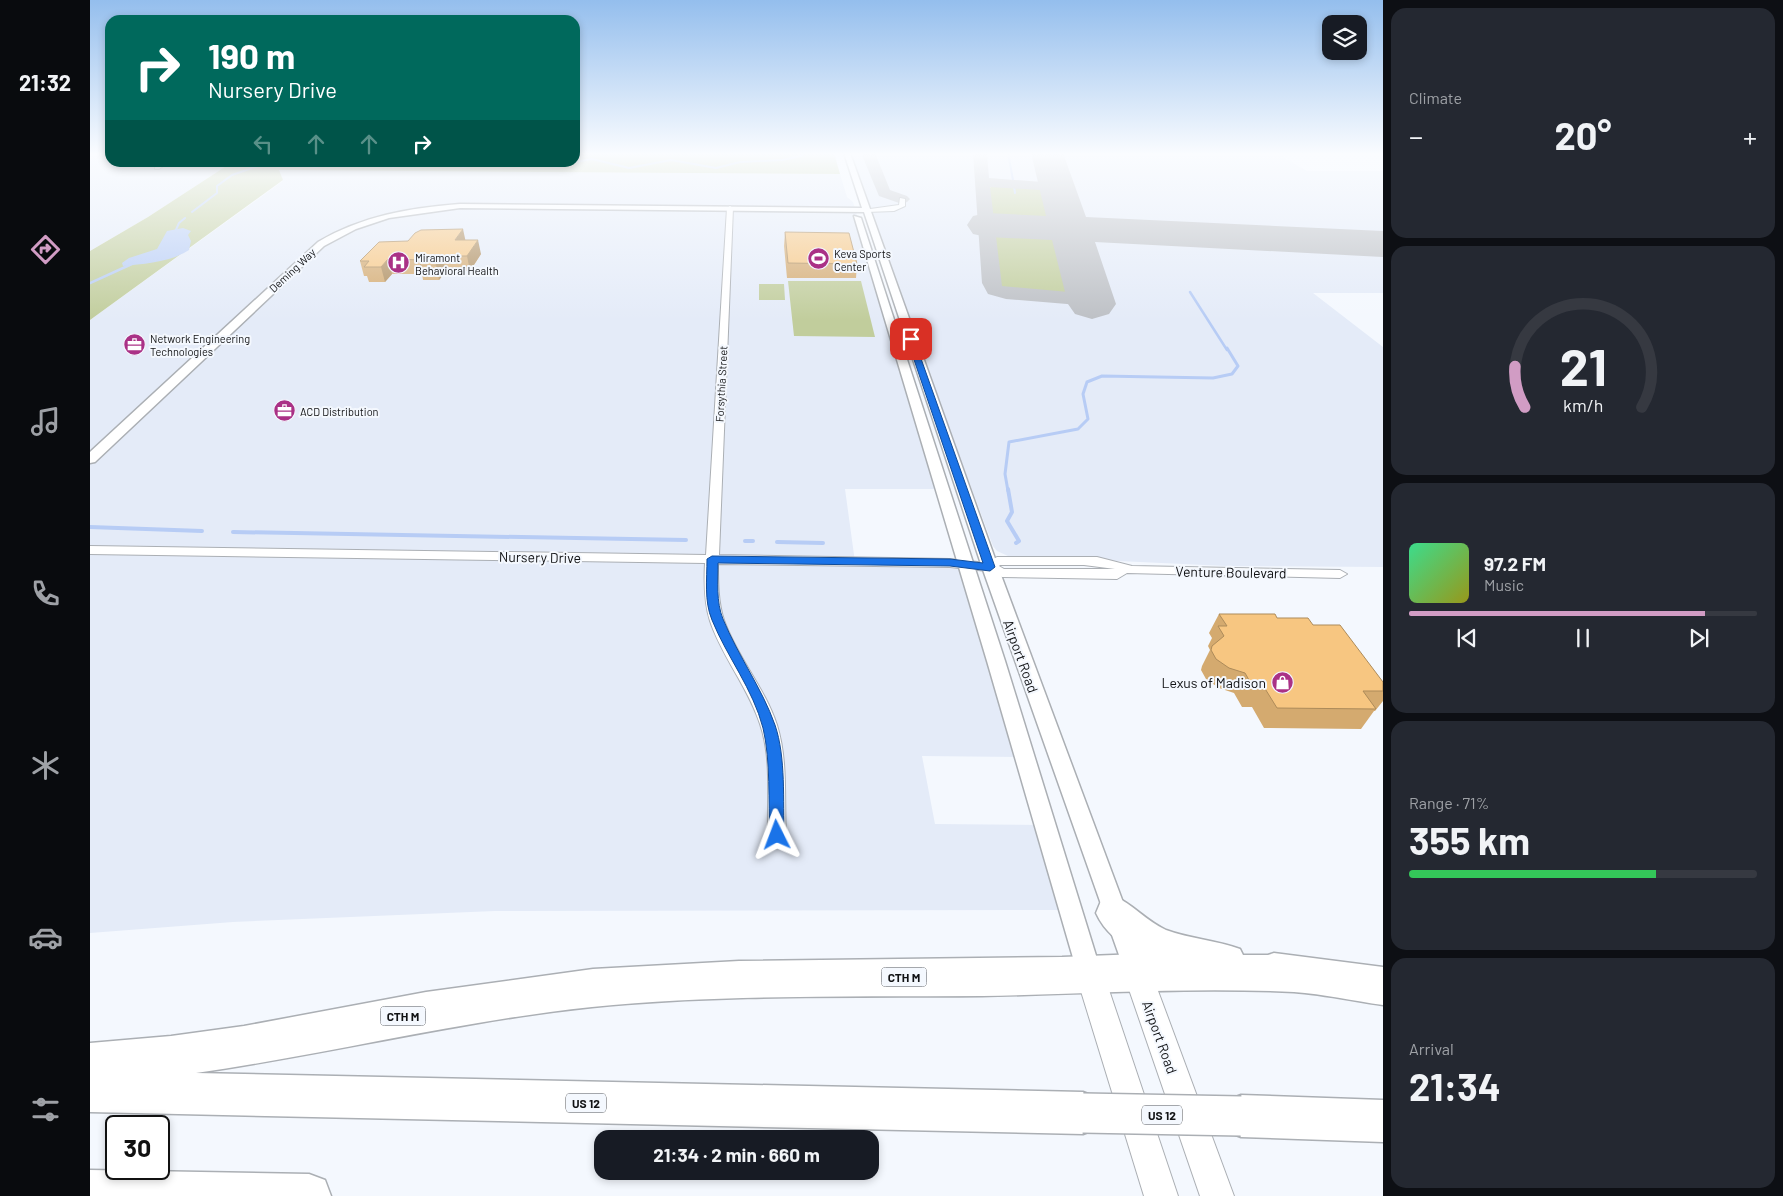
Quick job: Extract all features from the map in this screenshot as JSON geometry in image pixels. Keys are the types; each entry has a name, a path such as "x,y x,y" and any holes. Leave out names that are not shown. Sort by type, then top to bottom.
{"highway":[{"path":"1114,913 1125,927 1135,934 1184,953 1291,974 1383,986"},
{"path":"1090,975 1137,972 1291,974"},
{"name":"CTH M","path":"90,1062 171,1056 244,1046 426,1012 593,988 739,980 1090,975"},
{"name":"US 12","path":"90,1091 1241,1116 1383,1121"},
{"path":"90,1192 309,1196"}],"main road":[{"name":"Airport Road","path":"1137,972 1203,1156"},
{"name":"Airport Road","path":"1090,975 1161,1196"},
{"path":"1203,1156 1217,1196"}],"street":[{"name":"Deming Way","path":"90,458 316,248 348,228 397,214 438,209"},
{"name":"Forsythia Street","path":"730,209 712,559 713,601 717,619 755,692 769,727 773,748 777,835"},
{"name":"Airport Road","path":"859,209 1090,975"},
{"name":"Airport Road","path":"859,209 1137,972"},
{"name":"Nursery Drive","path":"90,550 966,563 990,567"},
{"name":"Venture Boulevard","path":"990,567 1002,573 1117,575 1122,569 1340,574"}],"shaded area":[{"path":"90,209 161,209 148,217 90,251"},
{"path":"244,209 855,209 942,489 845,489 855,562 966,563 1025,757 922,756 935,824 1045,825 1070,910 495,911 233,922 90,933 90,320"},
{"path":"871,209 1383,209 1383,293 1313,293 1383,347 1383,567 1226,566 1008,556 997,551 993,546"}],"green space":[{"path":"161,209 243,209 90,320 90,251"},
{"path":"991,209 1051,209 1054,223 992,220"},
{"path":"992,231 1058,234 1072,292 1060,295 1002,289 998,284"},
{"path":"788,281 861,281 875,337 794,336"},
{"path":"759,284 784,284 785,300 759,300"}],"water":[{"path":"183,228 191,231 188,235 191,241 189,250 166,260 123,266 122,263 129,258 157,249 167,231"}],"building":[{"path":"463,229 455,240 478,240 467,256 442,256 436,265 420,265 424,260 388,259 381,267 364,267 369,261 360,261 379,242 408,241 415,233 421,230"},
{"path":"785,232 849,233 857,264 788,263"},
{"name":"Lexus of Madison","path":"1219,614 1275,614 1277,618 1308,618 1313,625 1340,625 1383,682 1383,691 1363,691 1376,709 1277,708 1264,687 1253,687 1245,673 1229,668 1216,659 1211,650 1212,646 1224,636 1218,626 1227,626"}],"waterway":[{"path":"192,212 196,209"},
{"path":"175,232 179,223 185,218"},
{"path":"90,283 134,263"},
{"path":"1190,292 1227,350"},
{"path":"1008,491 1005,474 1009,442 1078,429 1088,419 1083,394 1087,382 1102,376 1213,378 1232,374 1238,366 1227,348"},
{"path":"1008,489 1012,512 1007,521 1019,541 1016,543"},
{"path":"90,527 202,531"},
{"path":"233,532 686,540"},
{"path":"745,541 753,541"},
{"path":"777,542 823,543"}],"taxiway":[{"path":"985,209 991,283 995,290 1006,293 1091,300"}],"runway":[{"path":"1064,209 1070,229"},
{"path":"987,225 1070,229"},
{"path":"1070,229 1383,244"},
{"path":"1070,229 1092,304"}],"place":[{"name":"Keva Sports Center","path":"818,259"},
{"name":"Miramont Behavioral Health","path":"399,263"},
{"name":"Network Engineering Technologies","path":"134,344"},
{"name":"ACD Distribution","path":"284,411"},
{"name":"Lexus of Madison","path":"1282,682"}],"route":[{"path":"777,835 773,748 769,727 764,710 717,619 713,601 712,559 966,563 990,567 911,339"}]}
